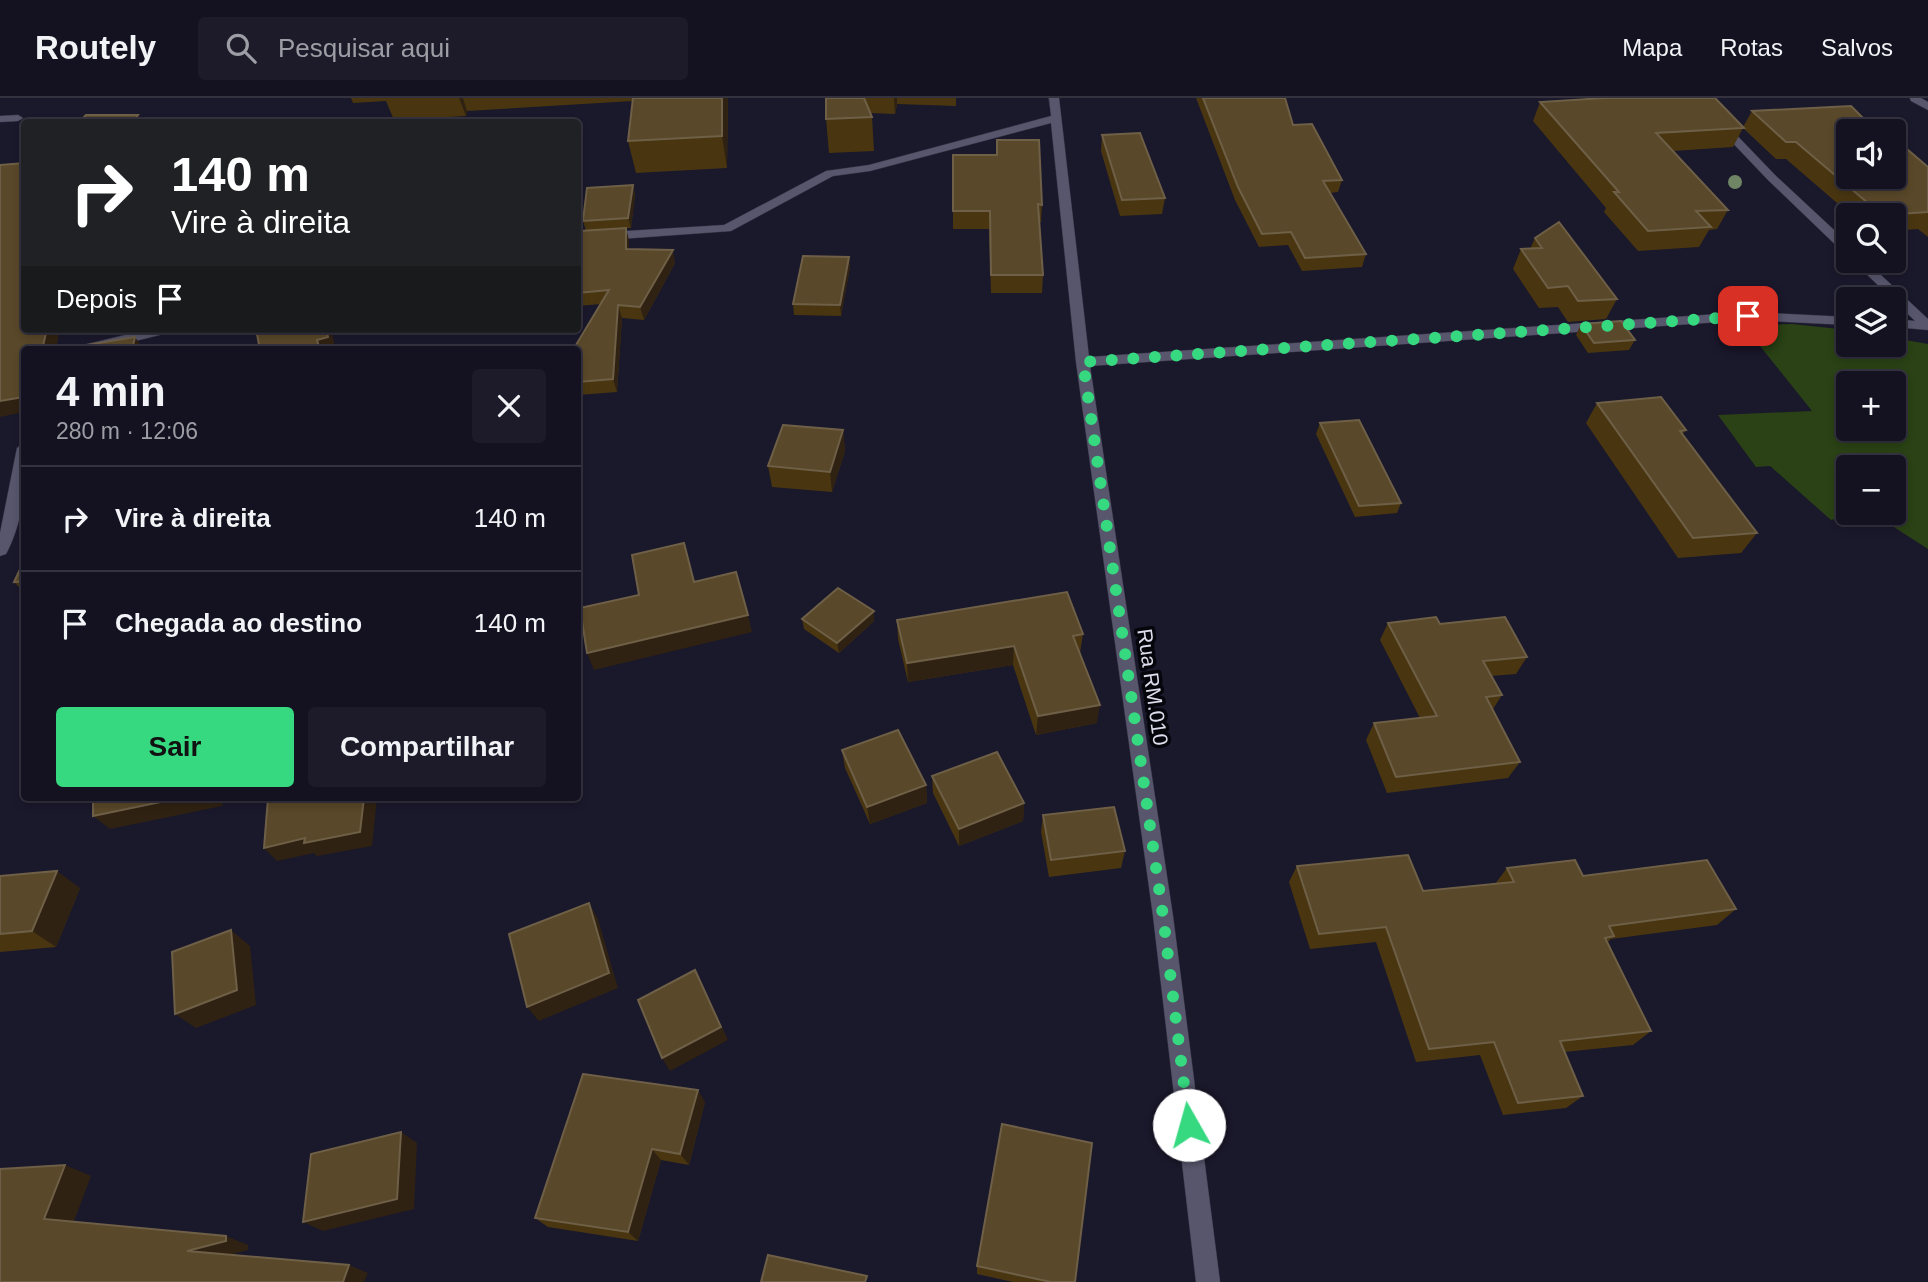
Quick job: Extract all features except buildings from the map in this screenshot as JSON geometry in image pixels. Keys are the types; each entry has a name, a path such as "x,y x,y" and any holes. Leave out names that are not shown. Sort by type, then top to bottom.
{"street":[{"name":"Rua RM.010","path":"1054,98 1083,362 1163,916 1208,1282"},
{"path":"1695,98 1772,178 1836,239"},
{"path":"1915,99 1928,107"},
{"path":"0,119 18,118"},
{"path":"581,238 727,228 830,173 870,168 1057,118"},
{"path":"1872,273 1927,325"},
{"path":"1083,362 1748,316 1836,320"},
{"path":"1906,324 1927,325"},
{"path":"97,346 151,333"},
{"path":"0,550 11,526 21,466"}],"green space":[{"path":"1792,324 1836,329 1836,357 1906,357 1906,340 1928,344 1928,549 1891,525 1906,525 1906,455 1836,455 1836,519 1831,520 1770,466 1756,467 1718,415 1812,411 1744,326"}],"route":[{"path":"1189,1125 1163,916 1083,362 1748,316"}]}
